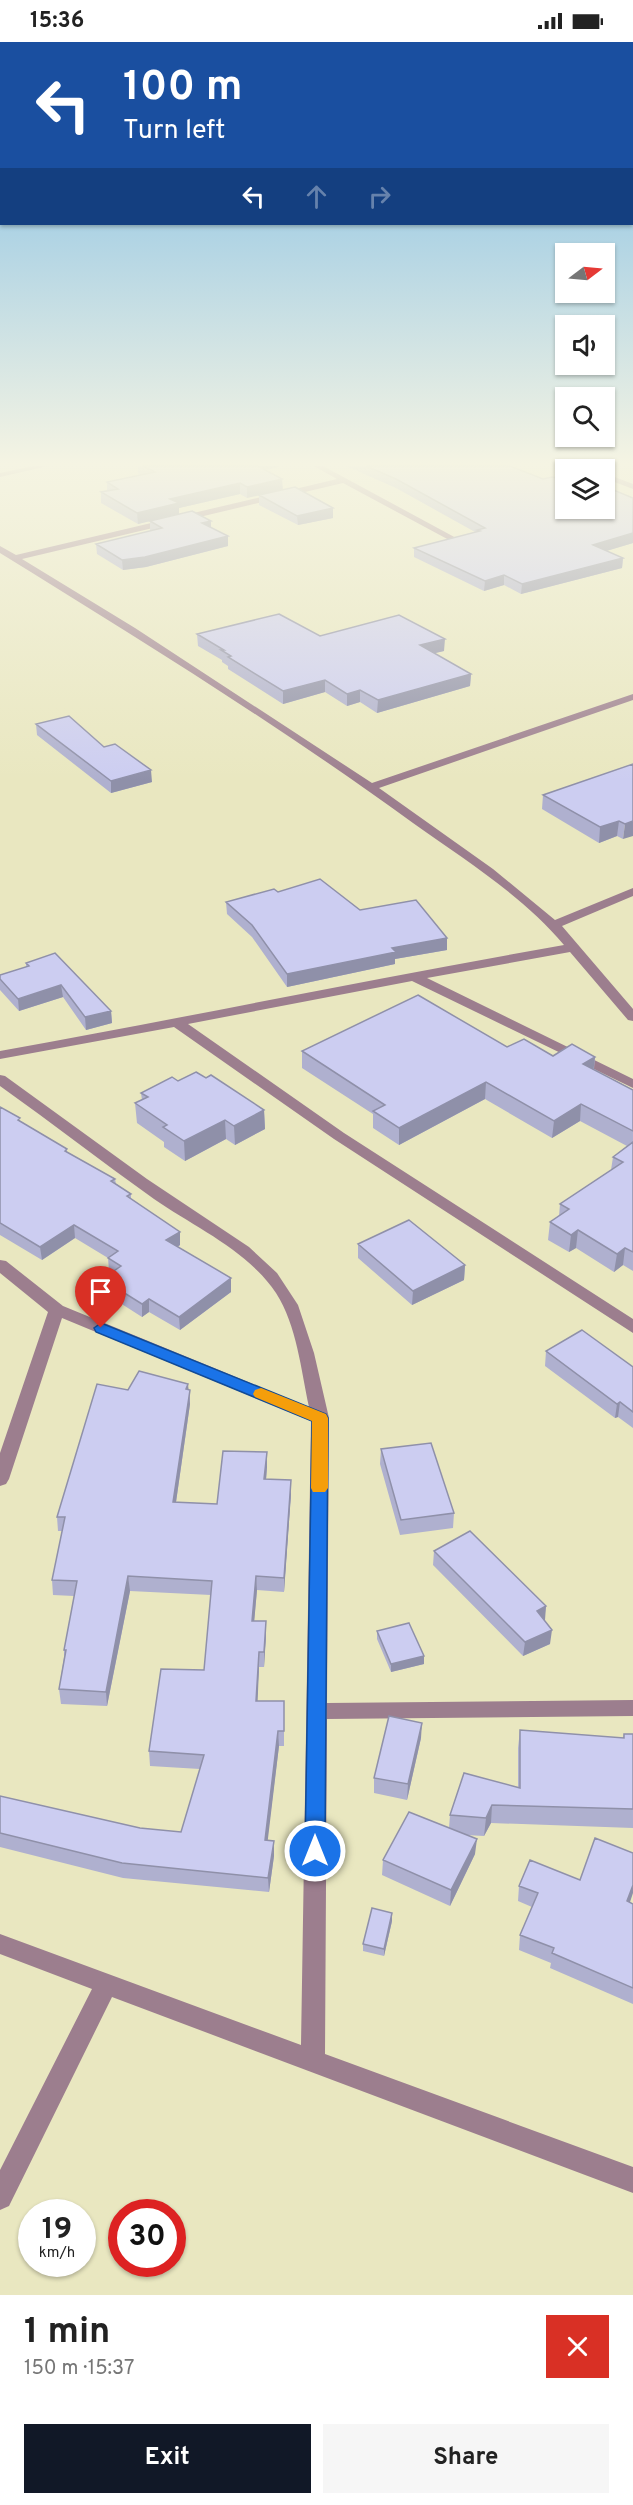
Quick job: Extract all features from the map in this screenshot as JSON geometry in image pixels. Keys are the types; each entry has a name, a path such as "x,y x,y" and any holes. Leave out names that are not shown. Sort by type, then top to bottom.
{"street":[{"path":"36,571 132,630 371,787 489,872 554,924 633,1017"},
{"path":"371,787 633,697"},
{"path":"554,924 633,892"},
{"path":"0,1055 178,1024 411,975 574,947"},
{"path":"411,975 633,1084"},
{"path":"178,1024 339,1136 633,1327"},
{"path":"0,1079 162,1197 230,1241 270,1275 284,1293 293,1314 309,1366 320,1418 313,2062"},
{"path":"0,1265 57,1310 320,1418"},
{"path":"0,1479 57,1310"},
{"path":"316,1711 633,1708"},
{"path":"0,1944 633,2180"},
{"path":"0,2197 107,1983"}],"building":[{"path":"464,571 572,571 522,584 504,575 485,581"},
{"path":"279,614 320,636 399,615 445,639 420,645 471,674 378,700 360,690 347,694 325,680 283,691 228,657 231,656 221,650 224,650 197,634"},
{"path":"69,716 104,747 115,744 151,770 111,781 36,724"},
{"path":"633,764 633,821 625,824 619,821 600,827 543,795"},
{"path":"320,879 360,910 416,900 447,938 392,948 396,952 287,974 252,925 226,902 274,889 278,892"},
{"path":"55,953 111,1011 85,1017 61,985 18,999 0,979 0,975 29,966 26,963"},
{"path":"418,995 507,1047 524,1039 553,1056 572,1044 595,1057 583,1064 633,1090 633,1131 581,1104 554,1121 486,1082 399,1128 373,1111 385,1105 302,1051"},
{"path":"196,1072 206,1078 211,1075 264,1110 234,1126 225,1120 184,1141 163,1127 167,1125 135,1103 148,1097 141,1093 172,1077 178,1081"},
{"path":"0,1107 67,1149 65,1151 115,1179 111,1181 131,1194 127,1196 180,1232 166,1240 231,1278 179,1317 149,1299 142,1304 102,1279 121,1266 108,1258 118,1251 74,1225 40,1247 0,1223"},
{"path":"633,1142 633,1252 625,1248 617,1254 578,1230 571,1235 550,1222 569,1209 560,1204 623,1162 613,1157"},
{"path":"409,1220 465,1265 413,1291 358,1244"},
{"path":"582,1330 633,1367 633,1412 620,1402 617,1404 546,1351"},
{"path":"139,1371 188,1384 186,1389 190,1390 173,1502 217,1504 223,1451 267,1452 264,1479 291,1480 284,1578 256,1576 252,1621 266,1621 264,1652 259,1652 256,1701 284,1701 284,1731 278,1731 265,1840 274,1841 268,1878 122,1863 0,1833 0,1796 140,1828 181,1832 204,1755 149,1751 161,1669 204,1670 212,1581 128,1576 106,1692 59,1689 77,1581 52,1580 65,1517 57,1517 97,1384 128,1390"},
{"path":"431,1443 454,1513 401,1520 381,1449"},
{"path":"470,1531 546,1606 537,1611 552,1630 525,1642 434,1551"},
{"path":"409,1623 424,1656 391,1664 377,1631"},
{"path":"389,1716 422,1723 408,1784 374,1778"},
{"path":"520,1730 624,1738 624,1734 633,1734 633,1809 492,1805 486,1818 450,1815 464,1773 520,1788"},
{"path":"409,1812 477,1839 451,1890 383,1860"},
{"path":"595,1838 633,1853 633,1885 627,1901 633,1904 633,1988 552,1953 554,1948 520,1935 538,1893 519,1886 530,1860 580,1880"},
{"path":"372,1908 392,1913 384,1949 363,1944"}],"slow traffic":[{"path":"261,1394 320,1418 319,1488"}],"route":[{"path":"101,1328 320,1418 315,1851"}]}
